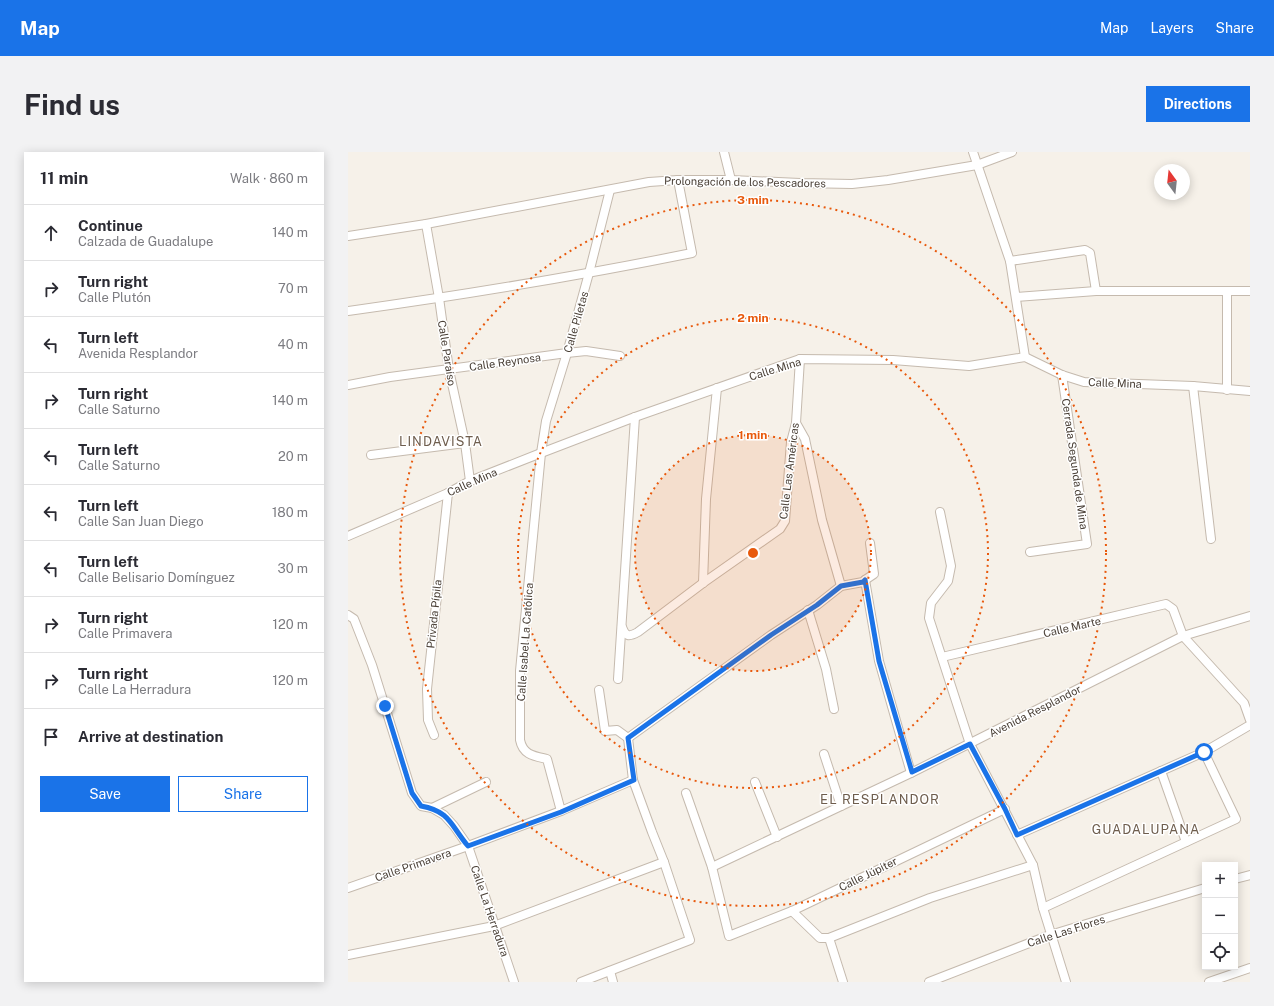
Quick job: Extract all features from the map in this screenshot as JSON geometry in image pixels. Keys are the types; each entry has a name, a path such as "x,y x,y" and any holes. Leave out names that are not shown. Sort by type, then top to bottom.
{"street":[{"path":"724,152 731,180"},
{"path":"972,152 1010,262 1025,356"},
{"name":"Prolongación de los Pescadores","path":"348,236 426,224 649,182 678,180 731,180 852,184 888,180 977,165 1012,152"},
{"path":"348,311 439,298 589,273 692,253 678,180"},
{"name":"Calle Piletas","path":"541,453 546,421 568,353 610,190"},
{"name":"Calle Paraíso","path":"426,224 439,298 449,370 465,443 470,481"},
{"path":"1010,262 1085,250 1090,253 1096,291"},
{"path":"1016,297 1096,291 1250,291"},
{"path":"1227,291 1227,390"},
{"name":"Calle Reynosa","path":"348,385 390,377 568,353 586,352 620,356"},
{"name":"Calle Mina","path":"348,536 448,493 470,481 541,453 635,417 800,359 893,360 969,366 1025,356 1062,374 1084,382 1193,386 1250,391"},
{"name":"Calle Las Américas","path":"622,627 626,635 630,636 634,634 780,529 785,521 791,442 796,423 800,359"},
{"name":"Cerrada Segunda de Mina","path":"1030,552 1087,544 1062,374"},
{"path":"1193,386 1210,539"},
{"path":"703,583 706,499 717,388"},
{"path":"618,679 635,417"},
{"path":"796,423 805,439 822,520 841,586"},
{"path":"371,455 465,443"},
{"name":"Calle Isabel La Católica","path":"541,453 520,671 520,740 521,746 530,755 547,759 561,812"},
{"name":"Privada Pípila","path":"434,735 428,720 427,690 448,493"},
{"path":"940,512 951,566 948,581 932,603 929,618 970,744 1033,865 1042,908 1066,982"},
{"path":"628,738 841,586 863,582 874,574 870,542"},
{"path":"865,580 879,661 912,772"},
{"name":"Calle Marte","path":"942,658 1166,604 1173,609 1183,636"},
{"path":"808,610 826,669 834,709"},
{"name":"Calle La Herradura","path":"348,615 354,619 372,665 412,793 421,806 432,808 444,814 468,846 514,982"},
{"name":"Avenida Resplandor","path":"712,867 970,744 1183,636 1250,616"},
{"path":"1183,636 1244,703 1250,720"},
{"path":"581,982 690,940 664,862 634,780 628,738 617,730 605,731 599,690"},
{"path":"1017,835 1204,752 1250,725"},
{"path":"1042,908 1236,818 1204,752"},
{"path":"824,754 841,806"},
{"path":"1161,771 1186,842"},
{"name":"Calle Primavera","path":"348,888 561,812 634,780"},
{"path":"432,808 486,782"},
{"path":"754,782 777,837"},
{"path":"686,793 712,867"},
{"name":"Calle Júpiter","path":"712,867 729,936 792,911 1005,809"},
{"path":"348,955 494,926 664,862"},
{"path":"792,911 820,938 828,938 930,898 1033,865"},
{"path":"1238,878 1250,875"},
{"name":"Calle Las Flores","path":"929,982 1050,935 1202,889"},
{"path":"828,938 843,982"},
{"path":"1209,982 1250,968"},
{"path":"610,971 613,982"}],"district":[{"name":"LINDAVISTA","path":"441,441"},
{"name":"EL RESPLANDOR","path":"880,799"},
{"name":"GUADALUPANA","path":"1146,829"}],"route":[{"path":"385,706 412,793 421,806 432,808 444,814 468,846 561,812 634,780 628,738 771,635 817,605 841,586 863,582 865,580 879,661 912,772 970,744 1005,809 1017,835 1204,752"}]}
